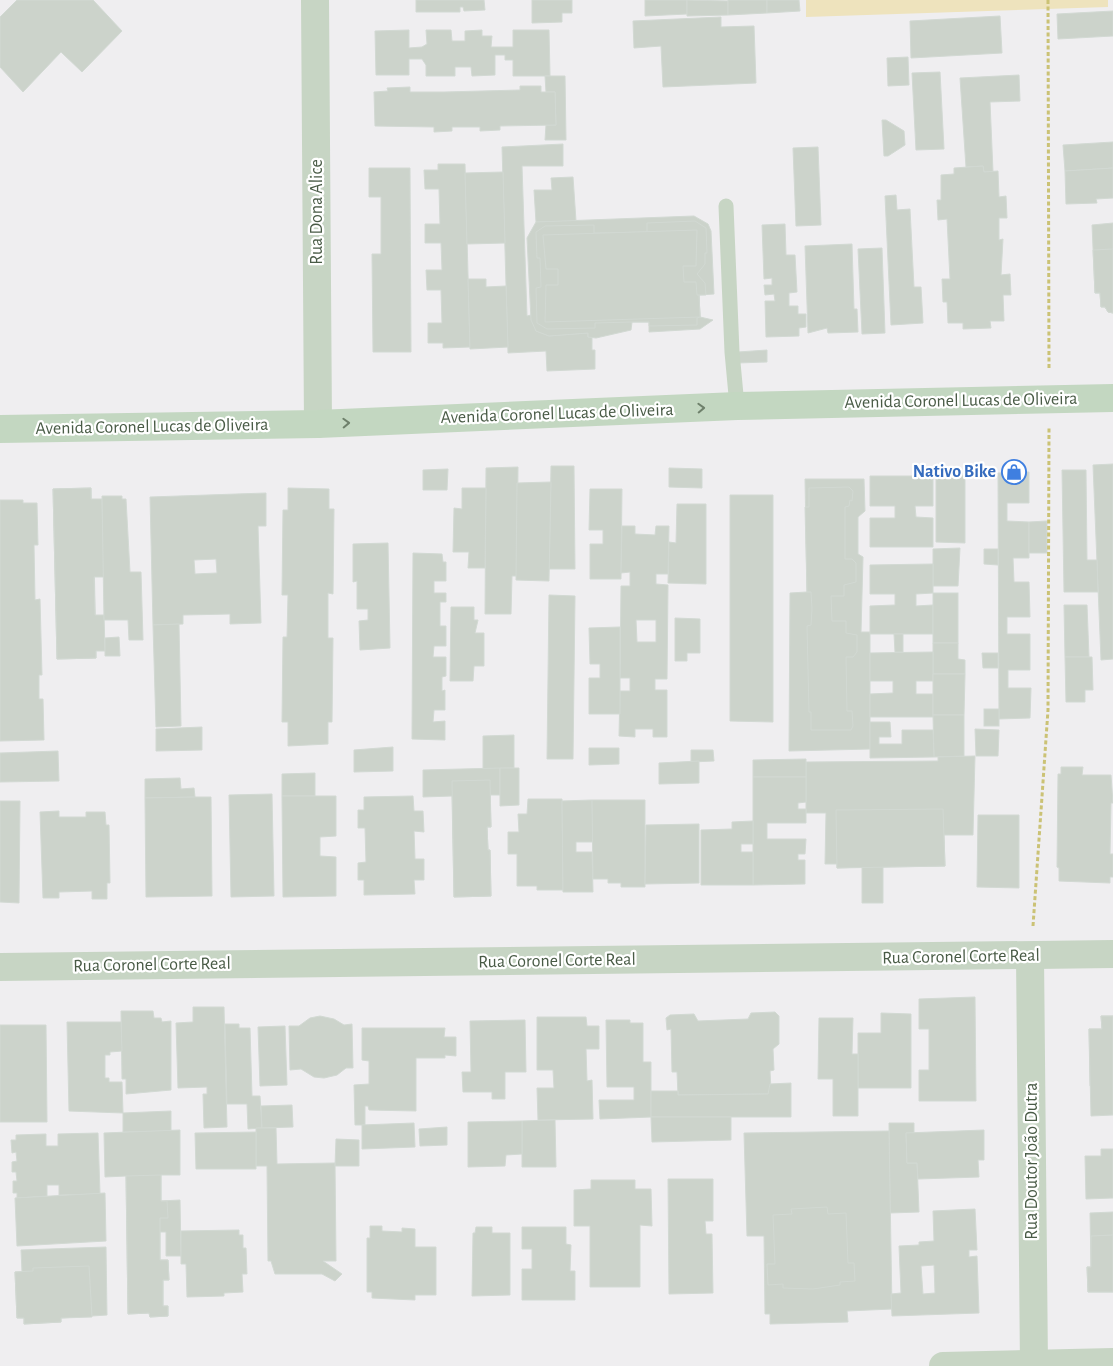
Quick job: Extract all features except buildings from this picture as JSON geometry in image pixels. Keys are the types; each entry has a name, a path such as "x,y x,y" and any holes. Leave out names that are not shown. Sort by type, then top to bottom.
{"street":[{"name":"Rua Dona Alice","path":"315,0 318,424"},
{"name":"Avenida Coronel Lucas de Oliveira","path":"0,429 318,424 737,406 1113,398"},
{"name":"Rua Coronel Corte Real","path":"0,967 1113,954"},
{"name":"Rua Doutor João Dutra","path":"1030,956 1034,1365"},
{"path":"944,1366 1113,1362"}],"lane":[{"path":"726,206 732,352 737,406"}],"path":[{"path":"1030,956 1048,710 1048,0"}],"shaded area":[{"path":"806,0 1108,0 1108,7 806,17"}],"place":[{"name":"Nativo Bike","path":"1014,472"}]}
